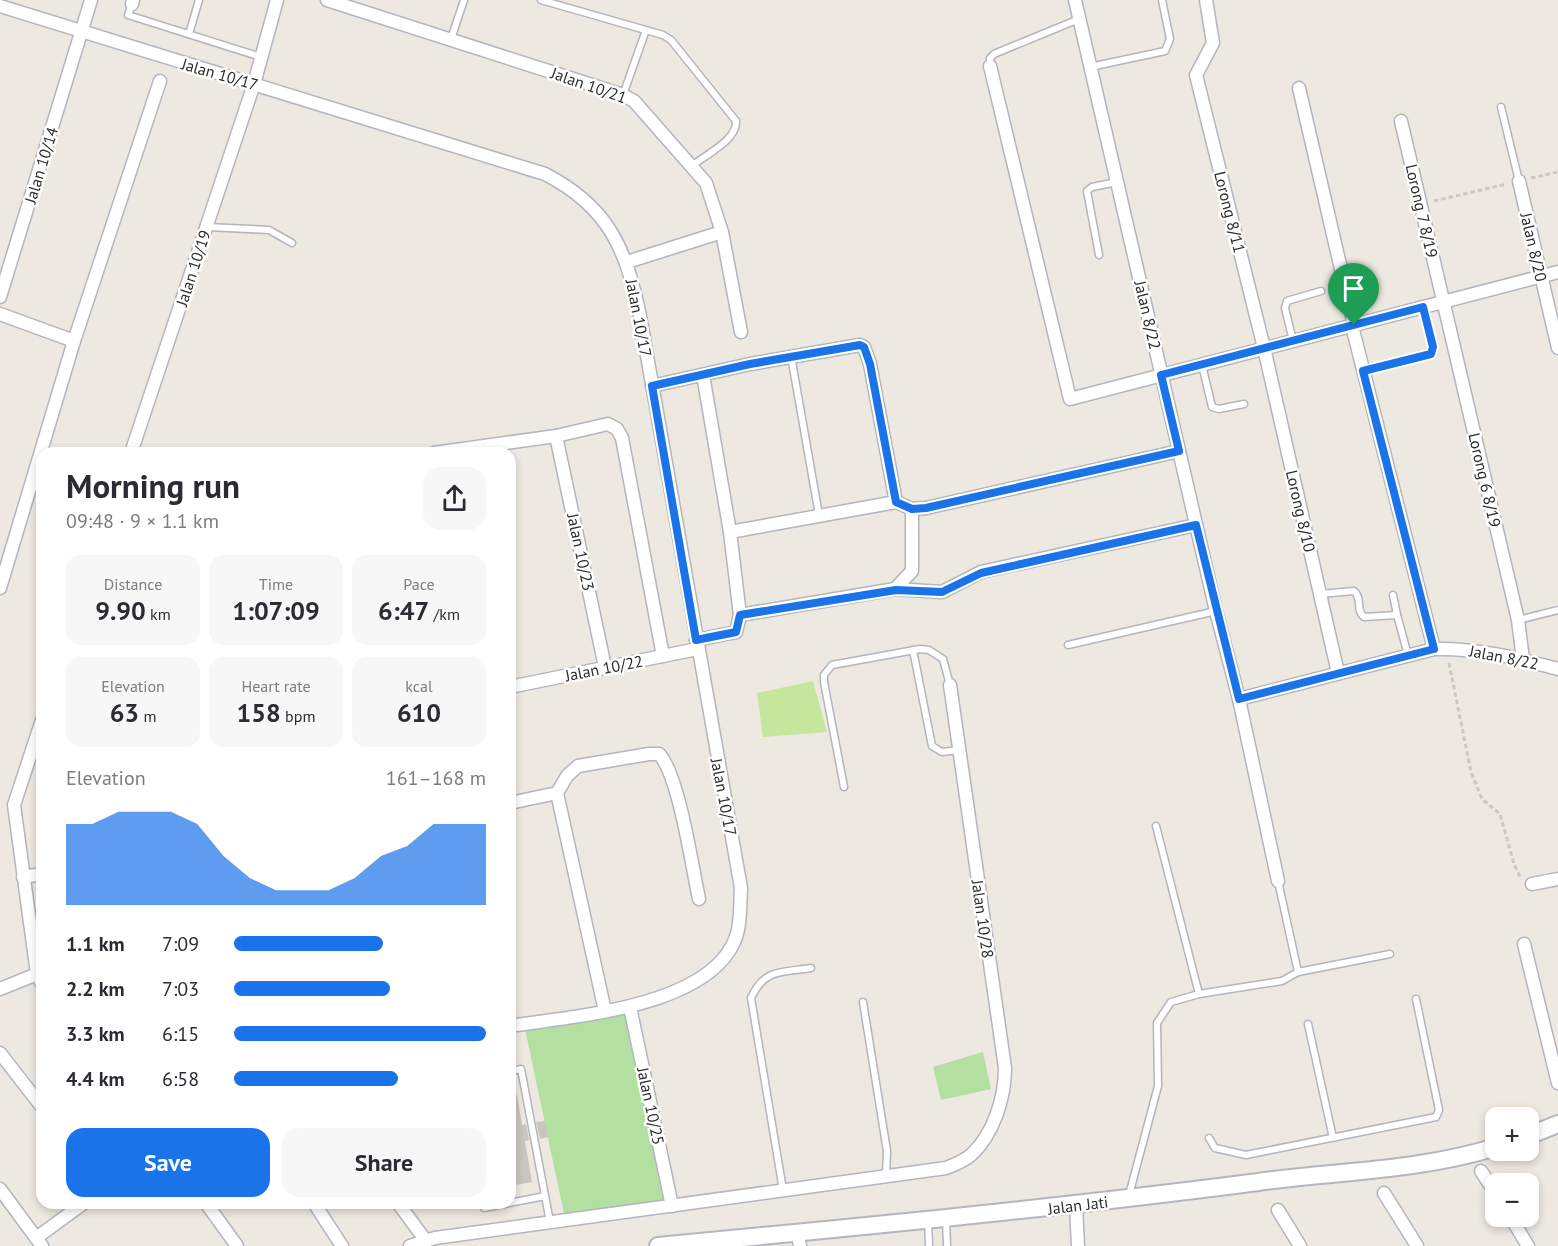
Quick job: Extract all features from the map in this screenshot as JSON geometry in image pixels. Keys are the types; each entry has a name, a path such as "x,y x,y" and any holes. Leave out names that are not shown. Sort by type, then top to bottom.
{"street":[{"name":"Jalan 10/14","path":"0,297 91,0"},
{"name":"Jalan 10/19","path":"133,447 254,84 276,0"},
{"name":"Jalan 10/21","path":"327,0 623,95 634,101 693,165 706,183 722,232 741,332"},
{"name":"Jalan 8/22","path":"1075,0 1216,611 1239,699 1278,881"},
{"name":"Lorong 8/11","path":"1206,0 1213,43 1196,75 1264,348"},
{"name":"Jalan 10/17","path":"0,6 81,33 545,174 576,191 610,227 627,262 640,316 696,644 741,888 737,934 716,969 683,989 630,1007 516,1025"},
{"path":"990,66 1070,399 1558,272"},
{"path":"42,447 74,341 160,81"},
{"path":"1299,88 1363,371 1434,649"},
{"name":"Lorong 7 8/19","path":"1401,121 1443,302"},
{"name":"Jalan 8/20","path":"1519,181 1558,348"},
{"path":"627,262 722,232"},
{"name":"Lorong 6 8/19","path":"1443,302 1518,620 1523,659"},
{"path":"0,314 74,341"},
{"path":"652,386 791,356 854,345 864,347 870,364 896,502"},
{"name":"Lorong 8/10","path":"1264,348 1338,673"},
{"path":"696,644 736,632 740,615 730,532 703,375"},
{"path":"477,447 556,436 608,424 617,429 622,438 663,656"},
{"name":"Jalan 10/23","path":"556,436 605,667"},
{"path":"730,532 896,502 912,509 926,508 1179,451"},
{"path":"0,588 36,468"},
{"path":"896,590 912,571 912,509"},
{"path":"740,615 896,590 942,592 981,573 1196,525"},
{"name":"Jalan 10/22","path":"516,686 663,656 696,644"},
{"name":"Jalan 8/22","path":"1239,699 1434,649 1462,649 1523,659 1558,669"},
{"name":"Jalan 10/28","path":"886,1176 946,1168 970,1156 978,1147 1000,1103 1005,1086 1005,1068 950,685"},
{"path":"36,738 14,805 36,960"},
{"path":"605,1011 557,793 567,776 578,766 659,754 668,768 674,786 699,899"},
{"path":"516,802 557,793"},
{"path":"23,877 36,875"},
{"path":"1532,884 1558,879"},
{"path":"1524,944 1558,1083"},
{"path":"0,989 36,980"},
{"name":"Jalan 10/25","path":"630,1007 672,1206"},
{"path":"0,1053 36,1099"},
{"path":"1539,1132 1558,1124"},
{"name":"Jalan Jati","path":"658,1246 799,1239 928,1220 1076,1206 1371,1170 1472,1155 1485,1151"},
{"path":"1481,1171 1485,1177"},
{"path":"410,1246 426,1241 550,1222 886,1176"},
{"path":"0,1189 39,1242 77,1209"},
{"path":"1384,1193 1416,1246"},
{"path":"1076,1206 1078,1246"},
{"path":"210,1209 237,1246"},
{"path":"318,1209 342,1246"},
{"path":"402,1209 426,1241"},
{"path":"1278,1210 1300,1246"},
{"path":"1517,1227 1528,1246"}],"lane":[{"path":"189,34 199,0"},
{"path":"451,40 464,0"},
{"path":"541,0 646,30 671,40 731,111 736,121 736,127 730,137 693,165"},
{"path":"1090,67 1165,51 1170,39 1162,0"},
{"path":"132,2 129,15 261,57"},
{"path":"990,66 990,58 994,54 1079,19"},
{"path":"623,95 646,30"},
{"path":"1501,107 1519,181"},
{"path":"1099,255 1087,191 1092,187 1117,182"},
{"path":"207,227 269,230 292,243"},
{"path":"1293,341 1285,304 1290,299 1321,291"},
{"path":"1363,371 1431,354 1433,347 1423,307"},
{"path":"791,356 819,515"},
{"path":"1202,364 1212,407 1219,410 1244,404"},
{"path":"1320,594 1354,591 1358,596 1359,611 1364,617 1397,615"},
{"path":"1393,595 1408,655"},
{"path":"1518,620 1558,610"},
{"path":"1068,645 1216,611"},
{"path":"844,787 824,682 827,669 838,663 926,649 940,656 945,662 950,685"},
{"path":"913,650 932,746 942,752 959,750"},
{"path":"1156,826 1199,994"},
{"path":"1278,881 1298,972"},
{"path":"1128,1198 1158,1086 1157,1023 1171,1002 1199,994 1282,981 1298,972 1390,954"},
{"path":"783,1190 751,1002 763,978 811,968"},
{"path":"1209,1138 1215,1148 1246,1155 1433,1118 1438,1113 1416,999"},
{"path":"863,1002 887,1151 886,1176"},
{"path":"1308,1024 1333,1138"},
{"path":"516,1070 521,1069 550,1222"},
{"path":"516,1202 545,1196"},
{"path":"946,1218 947,1246"},
{"path":"928,1220 929,1246"}],"path":[{"path":"1420,204 1558,171"},
{"path":"1449,663 1477,788 1482,799 1500,814 1511,855 1521,880 1532,884"}],"green space":[{"path":"813,681 827,732 763,737 757,693"},
{"path":"630,1007 672,1206 566,1223 524,1024"},
{"path":"983,1052 991,1089 941,1100 933,1067"}],"building":[{"path":"516,1095 522,1125 526,1124 529,1140 525,1141 532,1182 516,1185"},
{"path":"545,1121 548,1137 540,1139 536,1122"}],"route":[{"path":"1423,307 1433,347 1433,351 1428,356 1363,371 1434,649 1239,699 1196,525 981,573 942,592 896,590 740,615 736,632 696,640 652,386 750,364 860,345 864,347 870,364 896,502 912,509 926,508 1179,451 1161,375 1354,325 1423,307"}]}
